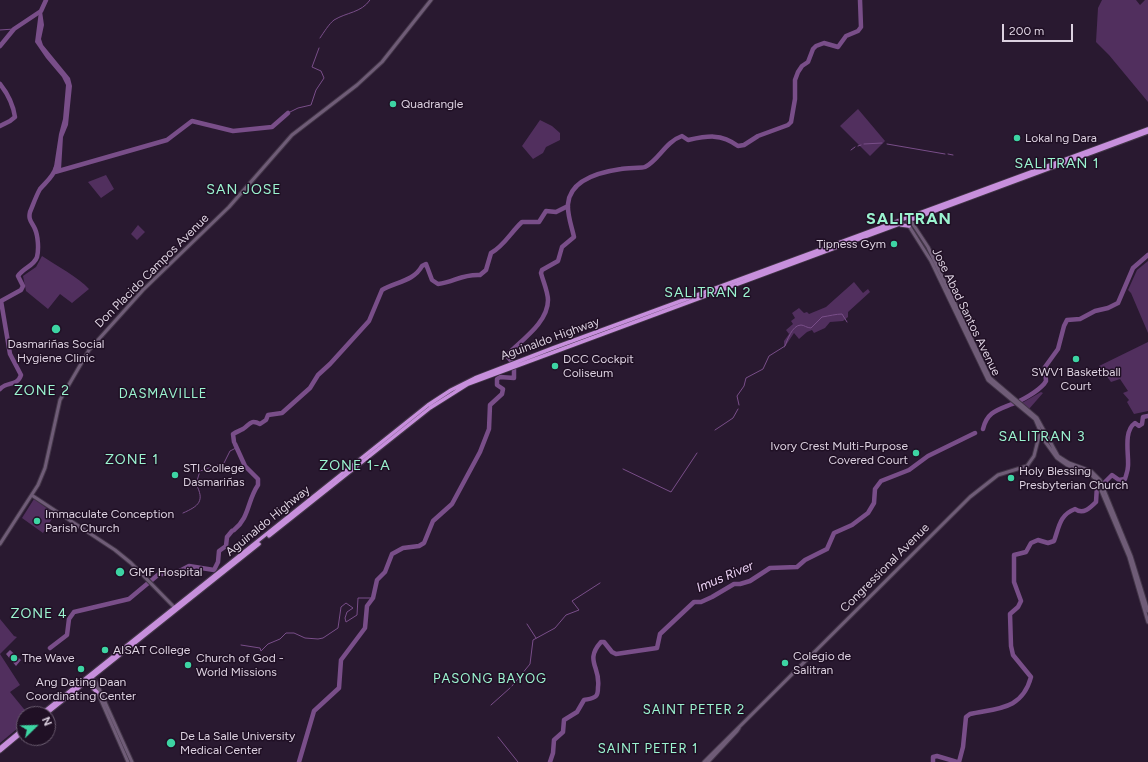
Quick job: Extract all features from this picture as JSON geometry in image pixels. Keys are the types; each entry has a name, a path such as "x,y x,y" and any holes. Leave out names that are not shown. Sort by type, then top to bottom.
{"highway":[{"name":"Aguinaldo Highway","path":"517,363 886,229 908,219 916,218 1147,131"},
{"name":"Aguinaldo Highway","path":"52,706 91,677 428,405 463,383 1147,131"},
{"path":"886,229 903,224 911,225 916,218"},
{"name":"Aguinaldo Highway","path":"56,706 91,677"},
{"path":"86,682 97,692"},
{"path":"0,748 16,735"},
{"path":"0,751 16,738"}],"main road":[{"name":"Don Placido Campos Avenue","path":"0,544 33,496 45,468 60,400 89,350 140,293 229,206 292,134 357,85 382,62 431,0"},
{"name":"Jose Abad Santos Avenue","path":"908,219 931,261 986,378 991,384 1010,397 1034,419 1057,458 1067,466 1092,474 1099,480 1129,557 1148,622"},
{"name":"Congressional Avenue","path":"704,762 970,497 998,475 1027,466 1034,456 1038,438 1042,433"},
{"name":"Jose Abad Santos Avenue","path":"1102,488 1131,556 1148,611"},
{"path":"33,496 115,550 148,579 175,609"},
{"path":"91,677 128,762"},
{"path":"91,677 132,762"},
{"name":"Congressional Avenue","path":"708,762 737,731 738,728"}],"shaded area":[{"path":"46,0 48,0 42,11 44,25 41,39 43,45 70,78 72,86 68,125 63,137 61,170 53,173 59,134 63,119 66,85 62,77 35,42 39,11"},
{"path":"1102,0 1136,0 1140,5 1145,0 1148,0 1148,102 1109,55 1096,42 1098,8"},
{"path":"858,109 885,141 870,156 840,126"},
{"path":"540,120 552,126 560,133 560,140 546,147 543,153 533,159 522,146"},
{"path":"106,175 114,189 101,198 88,182"},
{"path":"138,225 145,232 137,240 131,234"},
{"path":"42,256 73,276 89,289 72,303 60,294 48,309 26,291 23,276 36,267"},
{"path":"1148,261 1148,333 1131,293 1128,290 1137,270"},
{"path":"854,282 863,293 868,289 870,292 848,312 848,317 843,321 830,322 825,328 814,333 812,330 807,332 799,339 794,333 784,348 784,341 789,334 786,330 793,324 791,321 795,318 792,313 799,308 804,313 807,312 809,314 826,307"},
{"path":"1148,342 1148,411 1134,414 1127,402 1129,400 1123,393 1128,391 1120,379 1111,382 1099,366"},
{"path":"1041,392 1043,393 1029,409 1022,403"},
{"path":"34,499 55,514 43,533 22,518"},
{"path":"0,619 14,636 17,637 0,654"},
{"name":"The Wave","path":"10,650 21,660 16,666 6,654"},
{"path":"0,654 20,685 10,692 21,706 16,706 16,730 0,743"}],"waterway":[{"path":"0,46 14,29 41,11 46,0"},
{"path":"320,38 334,20 358,10 370,0"},
{"path":"512,362 508,357 509,353 534,330 544,316 547,308 548,297 541,273 542,270 558,261 562,247 574,237 568,208 570,195 574,188 587,178 604,172 645,167 650,164 671,142 682,136 688,140 701,137 720,137 738,146 744,145 758,136 788,125 791,122 795,99 795,80 798,72 802,66 808,62 813,49 816,46 824,43 838,47 846,36 858,31 861,27 860,0"},
{"path":"0,30 14,29"},
{"path":"288,113 298,108 311,105 316,90 324,78 321,71 312,67 319,48"},
{"path":"0,84 10,99 15,117 0,126"},
{"path":"55,172 167,140 192,121 233,131 272,127 288,113"},
{"path":"864,144 882,143"},
{"path":"887,144 945,154"},
{"path":"851,150 855,147"},
{"path":"948,154 953,155"},
{"path":"0,389 6,385 14,383 21,375 10,354 1,301 21,290 23,286 18,276 36,260 38,250 37,239 35,229 30,219 30,212 40,189 52,176 56,167"},
{"path":"234,442 233,434 253,422 260,424 266,420 268,415 282,413 310,388 318,375 369,321 382,290 410,278 426,264 432,280 438,284 463,277 480,275 486,270 491,253 500,247 522,222 539,222 546,211 556,212 568,206"},
{"name":"Imus River","path":"983,429 987,419 993,412 1016,403 1044,384 1046,381 1045,367 1058,349 1067,320 1080,319 1095,311 1108,308 1118,303 1133,268 1148,255"},
{"path":"739,405 737,396 744,386 746,378 763,369 769,356 785,346 790,334 795,328 801,325 811,328 822,317 837,314 842,314 847,322"},
{"path":"299,762 314,711 339,688 341,660 365,628 367,606 373,598 377,580 385,572 392,554 403,548 419,546 424,543 433,521 452,504 480,452 489,429 490,405 502,394 503,389 497,385 497,379 500,377 514,378 514,367"},
{"path":"715,430 733,418 738,409"},
{"path":"1104,483 1112,475 1119,480 1125,479 1128,468 1127,443 1129,432 1135,423 1139,426 1142,424 1143,417 1148,416"},
{"name":"Imus River","path":"550,762 553,753 554,740 563,732 564,720 577,712 584,700 593,698 597,694 598,680 593,659 596,649 601,642 604,642 612,652 616,654 657,648 660,634 694,602 701,602 734,584 750,581 770,568 797,567 805,560 827,549 834,533 852,525 868,513 874,503 875,489 881,481 909,470 928,456 975,433"},
{"path":"234,530 243,520 254,491 258,485 258,479 245,466 235,444"},
{"path":"183,513 193,508 199,502 200,495 196,484 200,471 224,463 230,451 236,448"},
{"path":"623,469 671,492 697,453"},
{"path":"959,762 963,747 966,717 970,714 1008,706 1015,702 1022,696 1031,677 1013,655 1011,646 1010,614 1018,607 1021,601 1014,582 1014,555 1026,552 1031,543 1038,540 1048,543 1054,541 1060,522 1066,515 1075,509 1078,511 1084,511 1096,502 1097,486"},
{"path":"50,648 67,635 69,619 74,612 129,599 159,574 174,574 189,566 214,570 218,562 219,551 226,546 227,537 232,531"},
{"path":"512,686 530,664 533,640 555,628 566,615 579,610 572,601 600,583"},
{"path":"241,645 260,648 261,651 268,644 280,639 286,633 294,633 305,638 323,638 338,628 341,607 346,603 353,608 347,612 345,618 346,622 357,615 358,598 373,598"},
{"path":"527,624 536,638"},
{"path":"491,705 510,688"},
{"path":"498,737 518,762"},
{"path":"933,762 933,757 937,756 957,762"}],"place":[{"name":"Quadrangle","path":"393,104"},
{"name":"Lokal ng Dara","path":"1017,138"},
{"name":"Tipness Gym","path":"894,244"},
{"name":"Dasmariñas Social Hygiene Clinic","path":"56,329"},
{"name":"SWV1 Basketball Court","path":"1076,359"},
{"name":"DCC Cockpit Coliseum","path":"555,366"},
{"name":"Ivory Crest Multi-Purpose Covered Court","path":"916,453"},
{"name":"STI College Dasmariñas","path":"175,475"},
{"name":"Holy Blessing Presbyterian Church","path":"1011,478"},
{"name":"Immaculate Conception Parish Church","path":"37,521"},
{"name":"GMF Hospital","path":"120,572"},
{"name":"AISAT College","path":"105,650"},
{"name":"The Wave","path":"14,658"},
{"name":"Colegio de Salitran","path":"785,663"},
{"name":"Church of God - World Missions","path":"188,665"},
{"name":"Ang Dating Daan Coordinating Center","path":"81,669"},
{"name":"De La Salle University Medical Center","path":"171,743"}],"district":[{"name":"SALITRAN 1","path":"1057,164"},
{"name":"SAN JOSE","path":"244,190"},
{"name":"SALITRAN","path":"909,219"},
{"name":"SALITRAN 2","path":"708,293"},
{"name":"ZONE 2","path":"42,391"},
{"name":"DASMAVILLE","path":"163,394"},
{"name":"SALITRAN 3","path":"1042,437"},
{"name":"ZONE 1","path":"132,460"},
{"name":"ZONE 1-A","path":"355,466"},
{"name":"ZONE 4","path":"39,614"},
{"name":"PASONG BAYOG","path":"490,679"},
{"name":"SAINT PETER 2","path":"694,710"},
{"name":"SAINT PETER 1","path":"648,749"}]}
